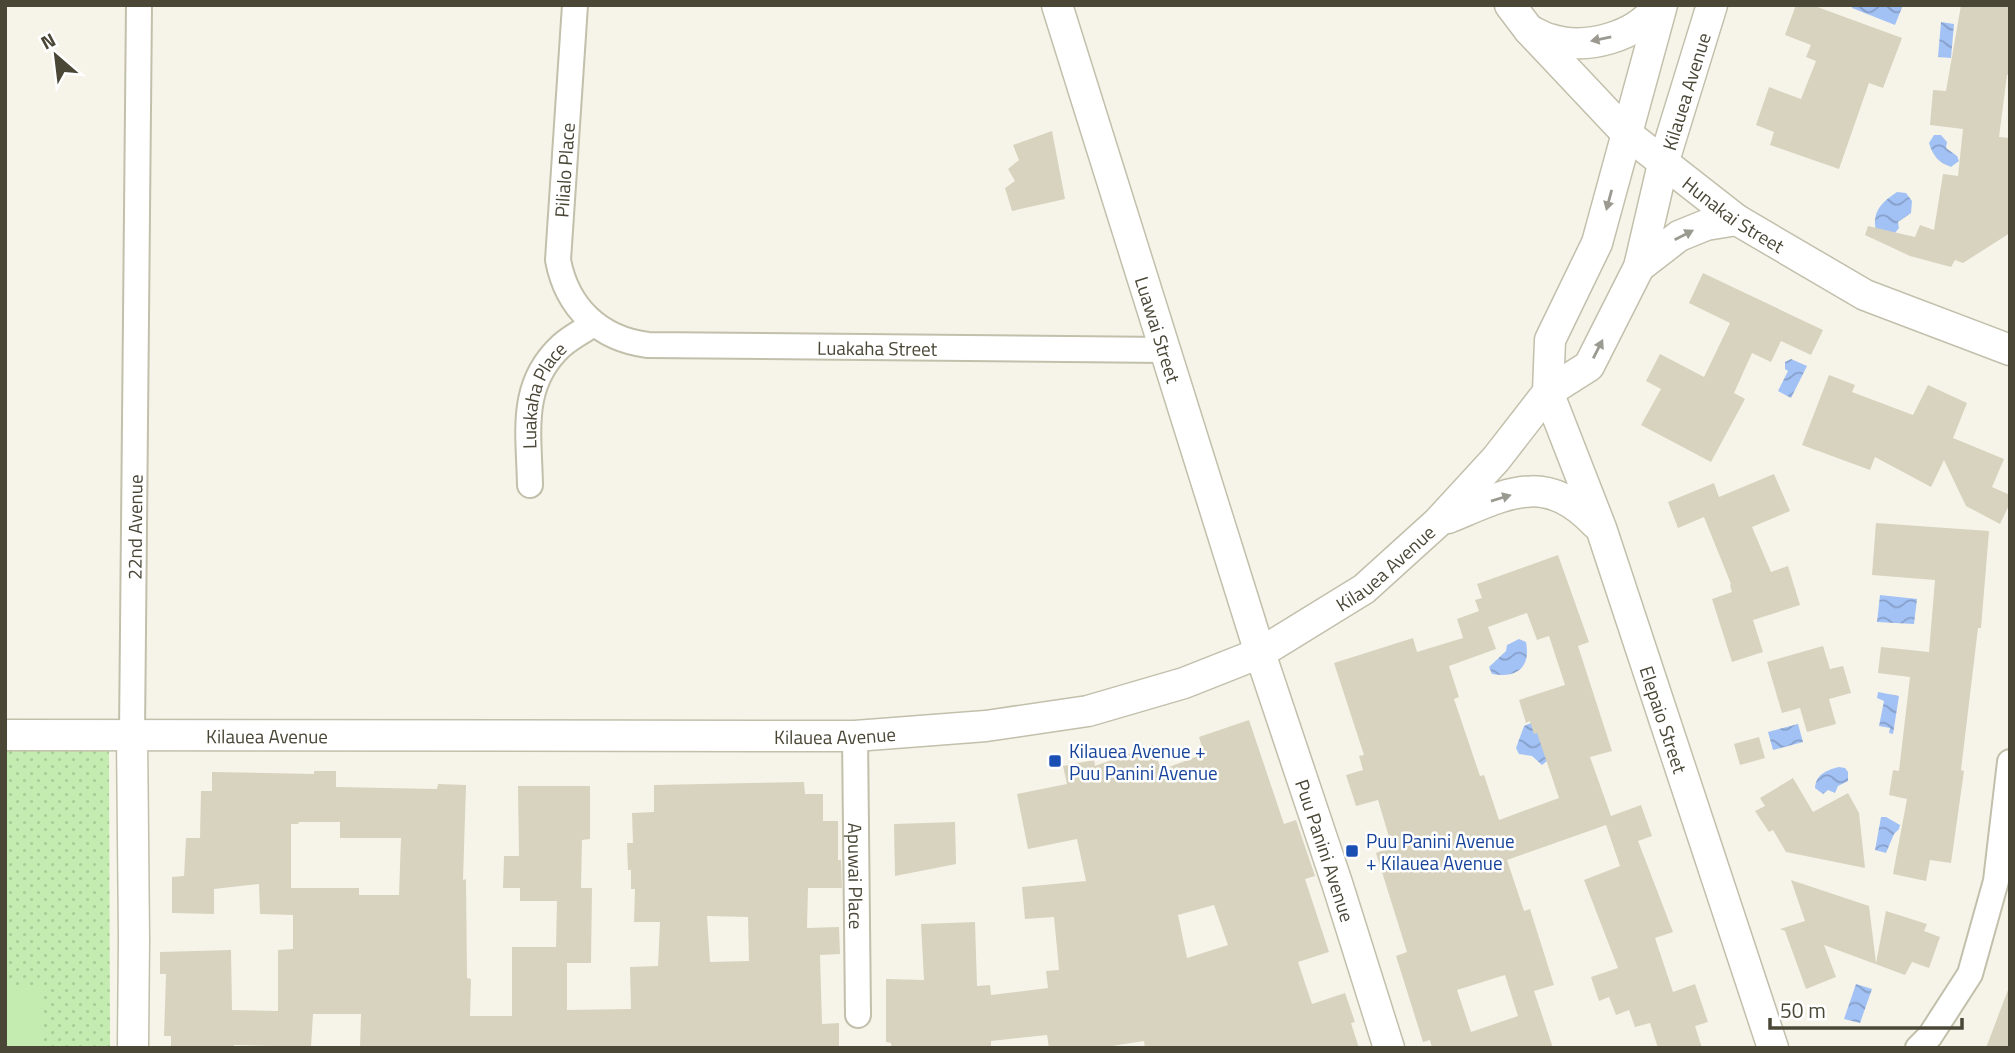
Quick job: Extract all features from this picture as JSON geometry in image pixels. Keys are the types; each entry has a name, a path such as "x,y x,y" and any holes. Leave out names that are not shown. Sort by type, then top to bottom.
{"street":[{"name":"22nd Avenue","path":"133,1048 132,735 139,5"},
{"name":"Pilialo Place","path":"575,5 558,260 561,275 573,302 594,324"},
{"name":"Luawai Street","path":"1057,5 1260,653"},
{"name":"Hunakai Street","path":"1510,5 1529,30 1627,134 1737,220 1865,295 2010,350"},
{"path":"1529,30 1551,40 1574,43 1604,40 1625,32 1650,17 1660,5"},
{"path":"1548,393 1550,340 1597,243 1660,5"},
{"name":"Kilauea Avenue","path":"5,735 855,736 986,726 1088,711 1184,683 1260,653 1364,589 1438,522 1496,459 1548,393 1589,366 1639,267 1663,164 1712,5"},
{"path":"1639,267 1679,236 1706,225 1737,220"},
{"name":"Luakaha Street","path":"594,324 619,339 648,345 1166,350"},
{"name":"Luakaha Place","path":"530,485 528,414 537,377 563,344 594,324"},
{"name":"Elepaio Street","path":"1548,393 1601,528 1773,1048"},
{"path":"1438,522 1518,493 1549,491 1570,500 1601,528"},
{"name":"Puu Panini Avenue","path":"1260,653 1338,883 1389,1048"},
{"name":"Apuwai Place","path":"855,736 858,1014"},
{"path":"1918,1048 1930,1036 1970,974 1996,881 2010,762"}],"green space":[{"path":"109,750 110,1048 5,1048 5,751"},
{"path":"5,984 44,989 43,1048 5,1048"}],"water":[{"path":"1853,5 1903,5 1895,25 1852,8"},
{"path":"1941,22 1954,24 1951,58 1938,57"},
{"path":"1934,135 1941,135 1947,142 1946,148 1957,156 1959,161 1951,167 1939,161 1932,152 1929,143"},
{"path":"1897,192 1906,193 1912,201 1911,213 1898,222 1899,228 1895,233 1877,234 1875,221 1878,210"},
{"path":"1791,359 1807,366 1791,398 1778,391 1788,371 1785,369 1785,362"},
{"path":"1880,595 1917,599 1914,624 1877,622"},
{"path":"1519,639 1526,642 1524,664 1509,675 1492,674 1489,667 1506,651 1507,645"},
{"path":"1878,692 1899,696 1893,734 1889,733 1890,728 1879,726 1884,701 1877,698"},
{"path":"1531,723 1538,728 1547,761 1542,765 1532,756 1519,754 1516,748 1524,726"},
{"path":"1798,724 1803,742 1773,750 1768,732"},
{"path":"1839,767 1848,772 1848,781 1838,786 1835,793 1828,790 1823,794 1815,788 1820,776"},
{"path":"1881,817 1900,825 1886,853 1875,850"},
{"path":"1856,984 1872,989 1860,1023 1844,1019"}],"building":[{"path":"1796,5 1812,5 1902,38 1883,88 1869,83 1839,169 1770,145 1774,132 1756,125 1769,87 1801,99 1816,61 1806,57 1811,45 1785,35"},
{"path":"1961,5 2010,5 2010,75 2007,75 1999,137 2010,138 2010,233 1963,263 1955,260 1951,267 1910,256 1865,235 1868,226 1915,237 1920,225 1934,230 1943,174 1958,176 1963,129 1930,125 1933,90 1946,91"},
{"path":"1052,131 1065,199 1012,211 1005,188 1015,181 1008,169 1019,160 1013,145"},
{"path":"1703,273 1823,330 1811,355 1781,341 1771,362 1752,353 1734,393 1745,399 1711,462 1641,425 1661,389 1646,381 1660,354 1704,377 1730,323 1689,303"},
{"path":"1829,375 1855,385 1852,392 1913,415 1928,385 1967,403 1953,438 2004,459 1992,487 2010,495 2010,503 2000,524 1966,506 1944,460 1931,487 1875,457 1870,470 1802,445"},
{"path":"1774,474 1790,511 1752,527 1771,572 1788,566 1800,605 1753,620 1763,652 1732,662 1712,599 1732,592 1731,584 1704,517 1678,528 1668,502 1714,483 1719,497"},
{"path":"1876,523 1989,531 1981,628 1978,628 1961,770 1964,771 1951,863 1930,860 1926,881 1893,874 1907,799 1889,795 1893,770 1899,771 1910,677 1878,673 1881,647 1929,652 1935,580 1872,575"},
{"path":"1558,555 1589,642 1578,646 1612,751 1590,757 1611,816 1641,805 1652,836 1638,841 1673,932 1655,938 1673,992 1695,984 1708,1022 1695,1026 1702,1048 1658,1048 1650,1023 1635,1027 1629,1010 1616,1015 1609,997 1599,1001 1591,977 1618,968 1584,880 1620,866 1606,825 1507,860 1524,911 1530,909 1554,985 1534,991 1553,1048 1432,1048 1430,1040 1423,1042 1396,956 1407,952 1376,853 1392,847 1378,800 1356,806 1346,775 1363,770 1359,756 1364,755 1334,663 1413,638 1417,652 1463,638 1457,619 1479,611 1475,600 1482,598 1477,584","holes":["1527,613 1537,640 1549,636 1565,685 1519,700 1526,723 1530,721 1534,734 1537,733 1559,798 1499,820 1484,775 1480,776 1454,699 1459,697 1449,666 1496,649 1488,627","1505,975 1518,1016 1471,1032 1457,990"]},
{"path":"1823,646 1830,669 1843,666 1851,693 1829,699 1836,724 1807,732 1800,708 1782,713 1767,662"},
{"path":"1249,720 1284,824 1296,820 1315,876 1305,879 1329,952 1298,962 1312,1004 1345,993 1355,1022 1351,1023 1359,1048 1145,1048 1144,1041 1099,1048 1049,1048 1047,1035 991,1041 991,1048 891,1048 891,1043 886,1042 886,979 924,980 921,924 975,922 977,986 990,985 991,995 1048,988 1046,971 1059,970 1054,917 1025,919 1022,887 1086,881 1077,839 1028,849 1017,794 1067,784 1063,766 1094,760 1095,766 1153,745 1161,770 1204,754 1199,737","holes":["1214,905 1228,945 1187,958 1178,915"]},
{"path":"1759,737 1765,758 1740,765 1734,744"},
{"path":"314,771 336,771 336,787 437,789 438,784 466,785 463,880 466,879 470,1016 512,1016 512,947 556,947 557,901 520,901 520,888 503,888 504,856 519,856 518,786 590,786 590,839 582,840 581,888 592,888 591,963 567,963 567,1010 631,1009 630,967 658,966 660,922 634,922 635,889 631,889 627,843 633,843 632,813 654,812 654,785 804,782 805,794 823,794 823,821 838,821 838,860 841,860 842,888 808,888 807,928 839,927 840,954 820,955 822,1024 839,1023 839,1048 360,1048 361,1014 313,1014 311,1047 234,1045 234,1048 171,1048 171,1036 164,1036 166,974 160,974 160,952 231,950 232,1010 278,1011 278,950 293,949 293,915 260,914 259,884 214,889 214,914 172,913 172,877 184,876 186,838 200,838 201,791 212,791 212,772 314,774","holes":["340,822 340,838 401,838 399,895 359,895 359,888 291,888 291,824","707,916 748,917 749,961 710,962"]},
{"path":"1793,778 1813,812 1848,793 1859,813 1865,868 1786,852 1773,830 1769,832 1755,811 1765,806 1760,798"},
{"path":"955,822 956,864 895,876 894,824"},
{"path":"1791,880 1869,906 1876,963 1886,911 1927,924 1924,931 1940,937 1929,968 1912,962 1905,975 1824,945 1836,977 1806,989 1785,931 1780,929 1805,921"},
{"path":"2008,990 2010,1048 1986,1048"}],"place":[{"name":"Kilauea Avenue + Puu Panini Avenue","path":"1055,761"},
{"name":"Puu Panini Avenue + Kilauea Avenue","path":"1352,851"}]}
